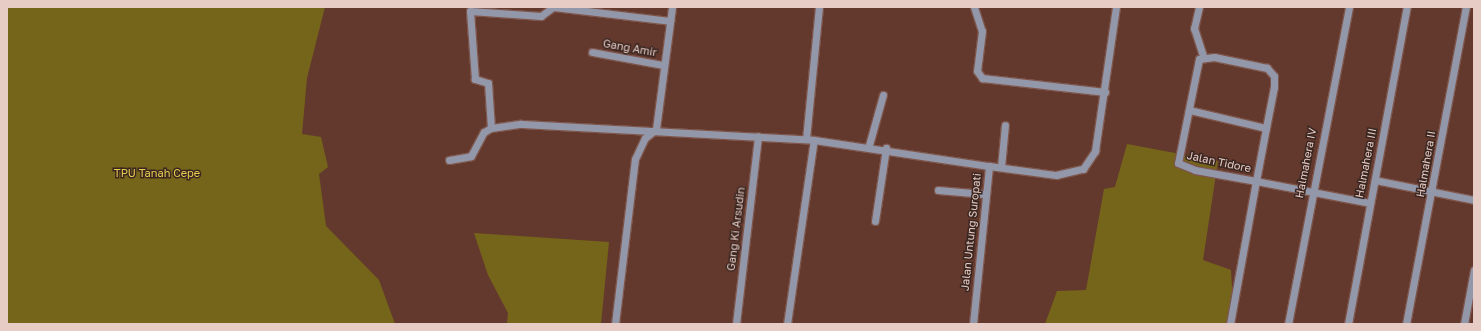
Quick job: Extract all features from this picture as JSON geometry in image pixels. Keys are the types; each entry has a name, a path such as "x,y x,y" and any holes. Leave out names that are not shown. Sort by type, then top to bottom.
{"street":[{"path":"491,128 488,83 475,79 470,11 541,16 553,7 670,20"},
{"path":"622,15 624,7"},
{"path":"615,324 635,159 645,138 656,129 663,65 672,7"},
{"path":"806,139 819,7"},
{"path":"974,7 982,31 977,71 982,78 1105,92"},
{"name":"Jalan Untung Suropati","path":"973,324 984,194 989,166 1056,175 1083,170 1095,151 1105,92 1116,7"},
{"path":"1199,7 1194,28 1203,56 1267,68 1274,76 1266,128 1230,324"},
{"name":"Halmahera IV","path":"1288,324 1311,192 1349,7"},
{"name":"Halmahera III","path":"1348,324 1406,7"},
{"name":"Halmahera II","path":"1406,324 1466,7"},
{"name":"Gang Amir","path":"592,52 663,65"},
{"name":"Jalan Tidore","path":"1203,56 1194,73 1189,110 1178,163 1256,181 1370,203"},
{"path":"869,145 883,95"},
{"path":"1189,110 1266,128"},
{"path":"449,160 471,156 484,132 491,128 521,124 656,129 806,139 869,145 989,166"},
{"path":"1001,167 1005,125"},
{"name":"Gang Ki Arsudin","path":"736,324 758,136"},
{"path":"786,324 814,140"},
{"path":"875,221 886,148"},
{"path":"1375,180 1474,200"},
{"path":"938,190 984,194"},
{"path":"1464,324 1474,270"}],"green space":[{"name":"TPU Tanah Cepe","path":"7,7 325,7 307,78 302,134 321,137 328,167 319,174 326,226 379,280 395,324 7,324"},
{"path":"1127,144 1218,161 1203,260 1231,270 1234,324 1045,324 1057,291 1086,290 1104,189 1115,187"},
{"path":"474,233 609,242 601,324 507,324 508,313 488,275"}]}
